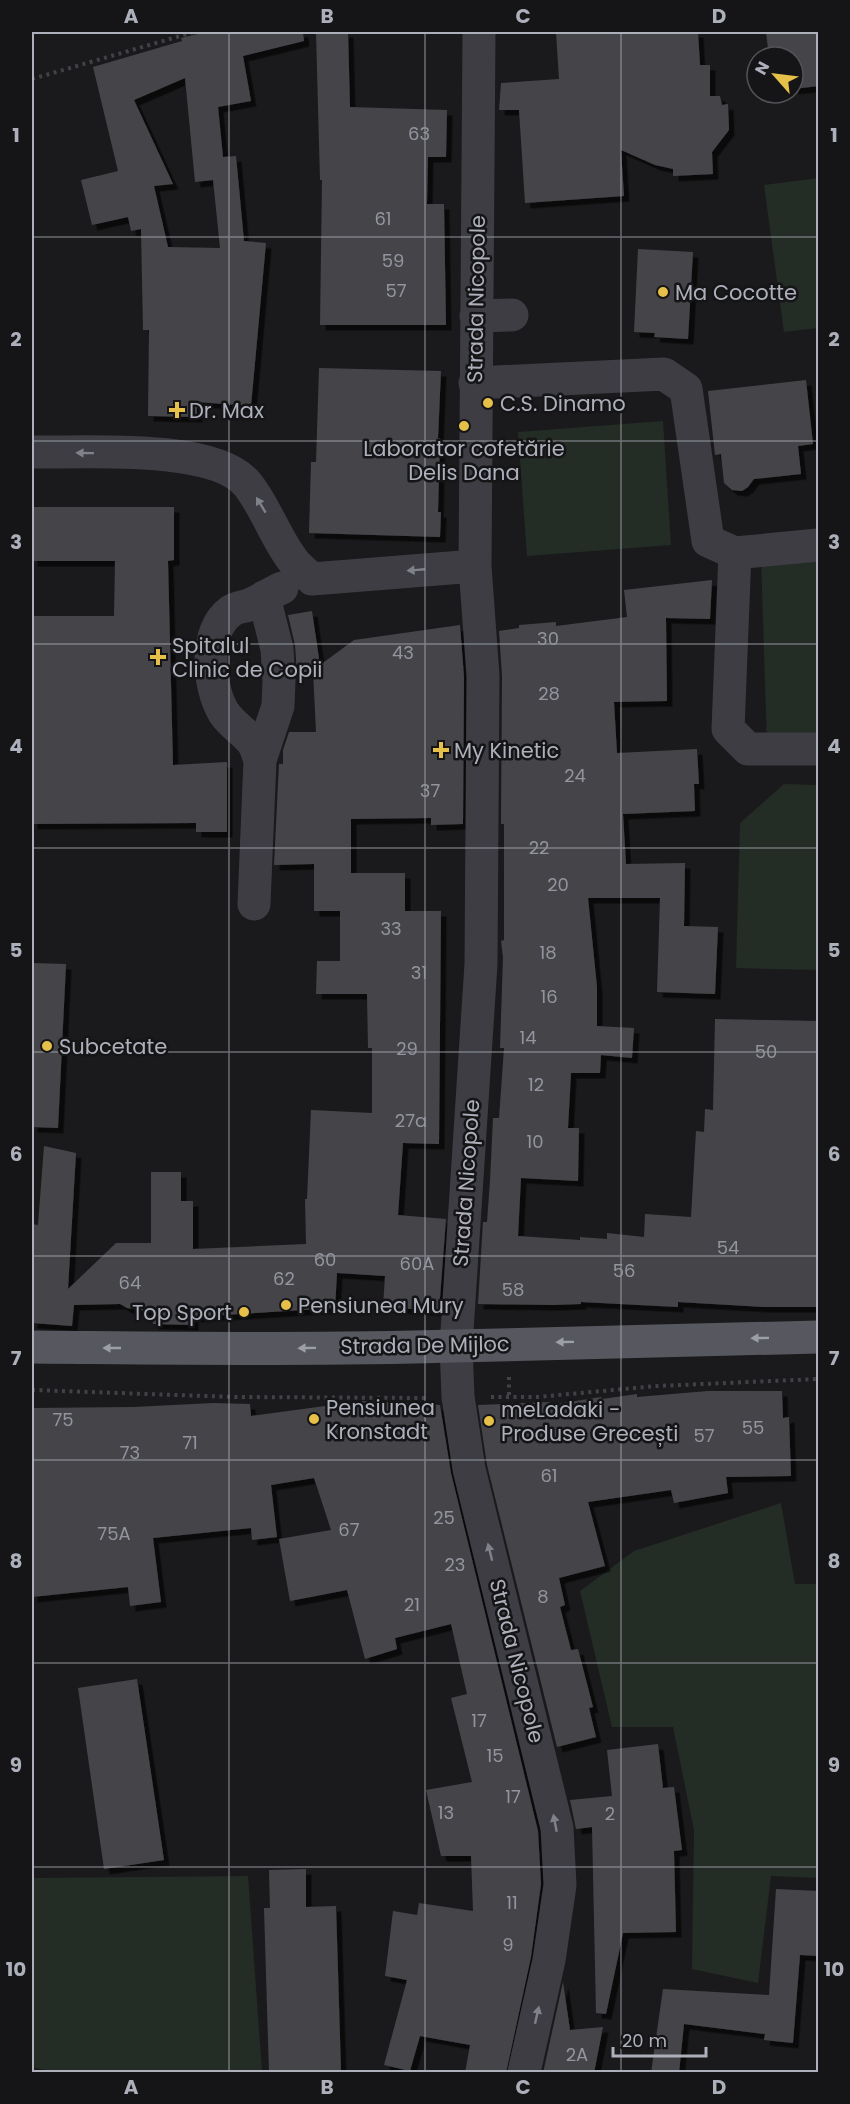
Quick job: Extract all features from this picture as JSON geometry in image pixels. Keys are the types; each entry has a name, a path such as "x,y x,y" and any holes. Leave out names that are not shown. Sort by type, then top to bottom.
{"main road":[{"name":"Strada De Mijloc","path":"32,1347 203,1349 456,1346 819,1337"}],"street":[{"name":"Strada Nicopole","path":"479,32 475,566 483,676 481,964 456,1346 458,1397 469,1469 557,1828 560,1886 549,1960 524,2073"},
{"path":"476,316 512,315"},
{"path":"475,383 664,374 686,389 708,541 735,553 819,544"},
{"path":"32,452 146,453 200,459 222,467 247,483 296,564 312,579"},
{"path":"735,553 728,729 748,749 819,749"},
{"path":"260,760 253,743 239,731 225,713 215,694 210,676 216,632 223,618 232,610 284,587 312,579 475,566"},
{"path":"254,904 260,760 278,706 279,681 277,649 264,597"}],"path":[{"path":"32,79 194,32"},
{"path":"32,1390 234,1398 537,1397 657,1386 819,1379"}],"shaded area":[{"path":"818,178 818,328 784,332 764,185"},
{"path":"663,421 671,545 527,556 518,432"},
{"path":"818,556 818,743 767,745 761,558"},
{"path":"784,784 818,785 818,970 736,968 740,823"},
{"path":"781,1503 795,1584 818,1584 818,1878 771,1876 758,1983 692,1969 694,1830 673,1727 612,1727 580,1591 634,1551"},
{"path":"248,1876 262,2072 54,2072 32,2067 32,1878"}],"building":[{"path":"206,32 303,32 304,41 243,56 251,101 218,107 223,157 236,156 244,241 266,243 251,406 197,402 197,417 148,416 149,330 143,330 141,229 131,231 128,217 92,225 81,180 118,171 93,67 182,41 181,38","holes":["185,78 195,182 213,180 220,248 168,247 154,186 173,184 134,100"]},
{"path":"316,32 348,32 350,107 447,110 446,157 428,157 427,204 444,204 446,325 320,325 322,180 320,180"},
{"path":"556,32 698,32 700,65 710,65 710,96 720,96 722,105 728,104 729,130 712,152 713,174 673,176 673,169 655,165 621,150 624,196 525,203 519,110 499,110 501,83 559,79"},
{"path":"766,32 819,32 819,86 805,88 805,45 768,45"},
{"name":"Ma Cocotte","path":"638,249 693,252 688,339 654,337 655,333 634,332"},
{"path":"319,368 441,371 438,438 440,438 438,512 441,512 440,537 309,533 311,462 316,462"},
{"path":"806,380 813,444 798,446 801,474 754,479 742,491 732,490 724,483 721,454 715,455 708,391"},
{"path":"32,507 174,507 174,560 168,561 173,765 227,762 227,832 196,832 196,823 32,824 32,616 114,616 115,561 32,561"},
{"path":"712,580 710,619 666,618 667,701 614,702 617,753 697,749 699,784 694,784 695,811 623,814 626,864 685,863 684,926 718,927 715,994 657,992 660,898 588,898 597,987 597,1026 634,1028 632,1058 601,1055 600,1073 571,1073 568,1128 579,1128 578,1181 521,1178 518,1236 580,1240 580,1237 607,1239 607,1233 644,1237 645,1214 691,1217 696,1131 704,1132 705,1109 713,1110 715,1019 819,1021 819,1307 764,1307 678,1302 678,1307 581,1302 581,1304 554,1305 478,1304 483,1222 487,1222 493,1118 499,1118 504,1048 500,1048 503,957 501,941 504,940 504,824 501,824 502,676 499,631 519,628 519,625 556,622 556,626 627,617 624,590"},
{"path":"312,611 320,665 354,640 460,625 464,677 463,824 431,825 431,818 351,819 351,873 405,873 405,911 441,911 439,1144 403,1143 398,1215 446,1219 439,1311 383,1307 385,1276 337,1273 335,1308 193,1317 193,1325 153,1324 152,1312 127,1308 120,1304 74,1305 72,1326 32,1323 32,1224 38,1225 44,1146 76,1153 68,1289 116,1243 151,1243 151,1172 181,1172 181,1201 193,1201 193,1249 306,1244 305,1199 307,1199 311,1110 372,1113 372,1048 368,1048 367,994 316,994 317,961 340,961 340,911 314,911 314,864 274,865 279,764 283,764 283,750 289,732 316,732 313,671 297,673 295,645 288,615"},
{"name":"Subcetate","path":"32,963 66,964 58,1128 32,1127"},
{"path":"708,1391 782,1391 783,1418 789,1417 791,1476 726,1477 728,1493 674,1503 671,1490 588,1502 605,1566 559,1578 565,1605 560,1607 571,1650 578,1649 593,1707 589,1708 596,1737 557,1747 487,1465 478,1405 550,1402 550,1405 601,1397 602,1399 637,1394 637,1397"},
{"path":"362,1401 440,1405 451,1473 538,1831 541,1884 531,1957 506,2073 465,2073 470,2045 420,2036 410,2071 384,2065 407,1980 385,1976 393,1911 417,1915 419,1903 473,1911 471,1856 441,1856 426,1790 472,1782 451,1698 467,1694 451,1624 395,1638 397,1649 365,1659 347,1590 290,1601 279,1539 331,1530 314,1478 271,1485 277,1537 252,1540 251,1528 153,1538 161,1602 130,1606 128,1587 32,1597 32,1408 250,1404 251,1416"},
{"path":"137,1679 164,1860 104,1869 78,1688"},
{"path":"658,1744 663,1788 674,1787 682,1850 674,1851 676,1932 623,1933 606,2014 596,2013 592,1827 576,1829 570,1800 612,1796 607,1750"},
{"path":"306,1869 306,1907 336,1906 341,2071 269,2073 264,1908 270,1908 269,1870"},
{"path":"776,1889 819,1891 819,1956 800,1955 793,2043 764,2040 765,2034 684,2024 679,2073 651,2073 663,1989 769,1995"},
{"path":"563,1982 570,2030 603,2027 594,2073 543,2073"}],"place":[{"name":"Ma Cocotte","path":"663,292"},
{"name":"C.S. Dinamo","path":"488,403"},
{"name":"Dr. Max","path":"177,410"},
{"name":"Laborator cofetărie Delis Dana","path":"464,426"},
{"name":"Spitalul Clinic de Copii","path":"158,657"},
{"name":"My Kinetic","path":"441,750"},
{"name":"Subcetate","path":"47,1046"},
{"name":"Pensiunea Mury","path":"286,1305"},
{"name":"Top Sport","path":"244,1312"},
{"name":"Pensiunea Kronstadt","path":"314,1419"},
{"name":"meLadaki - Produse Grecești","path":"489,1421"}]}
